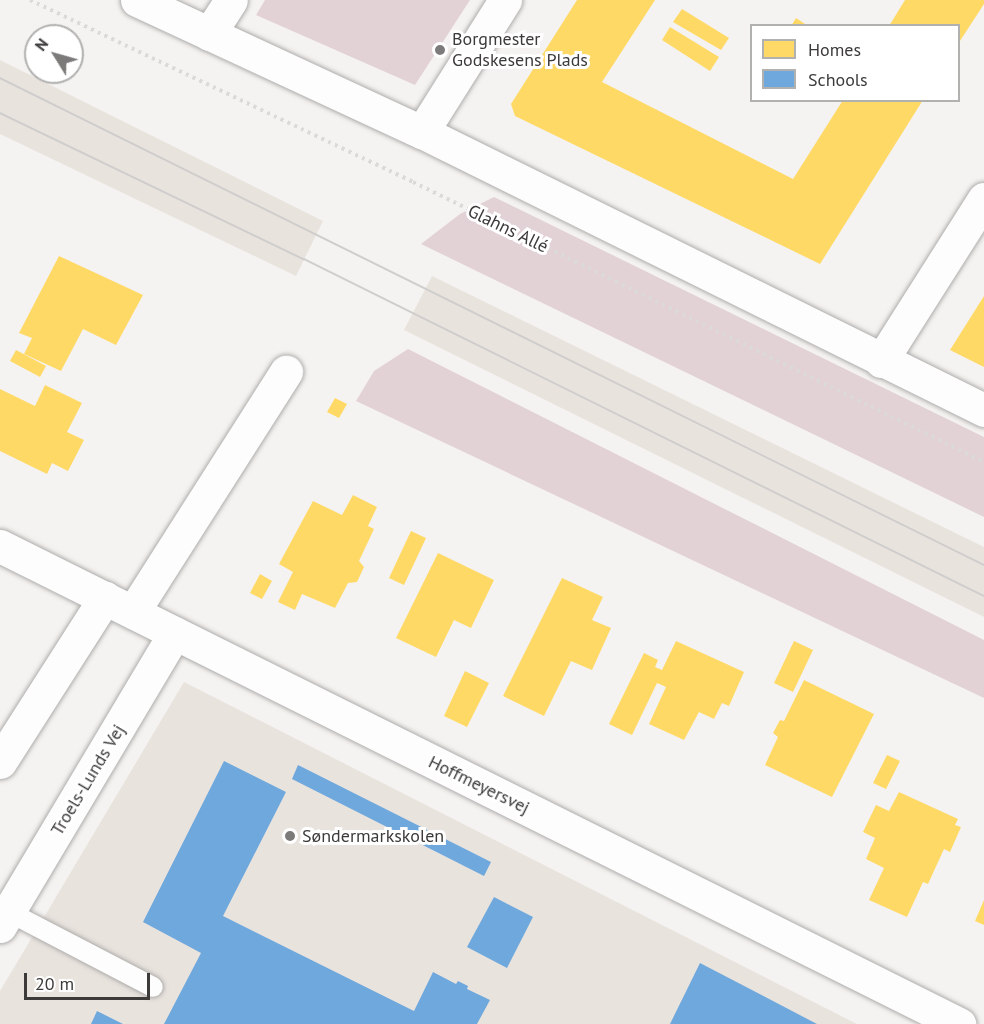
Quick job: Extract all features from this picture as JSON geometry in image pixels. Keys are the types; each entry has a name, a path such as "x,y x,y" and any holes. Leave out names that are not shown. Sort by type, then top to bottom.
{"street":[{"path":"137,0 422,132 984,410"},
{"path":"209,34 231,0"},
{"path":"422,132 506,0"},
{"path":"881,361 984,199"},
{"path":"0,762 119,605 286,372"},
{"name":"Hoffmeyersvej","path":"0,546 958,1024"},
{"name":"Troels-Lunds Vej","path":"4,919 175,633"}],"lane":[{"path":"4,919 153,987"}],"path":[{"name":"Glahns Allé","path":"30,0 413,182 984,462"}],"shaded area":[{"path":"265,0 470,0 415,85 256,15"},
{"path":"0,60 24,72 24,84 48,84 323,221 296,276 0,134"},
{"path":"494,197 984,437 984,517 421,244 460,214"},
{"path":"432,276 984,547 984,617 404,330"},
{"path":"408,349 984,640 984,698 356,401 374,371"},
{"name":"Søndermarkskolen","path":"184,682 857,1024 0,1024 0,991"}],"building: Homes":[{"path":"577,0 655,0 602,82 793,179 842,102 922,102 820,264 515,116 511,104"},
{"path":"905,0 984,0 984,4 960,41 960,24 890,24"},
{"path":"682,9 729,38 721,50 673,22"},
{"path":"796,18 805,24 792,24"},
{"path":"670,27 719,57 710,71 662,40"},
{"path":"59,256 143,295 116,345 83,329 61,371 24,354 32,338 19,333"},
{"path":"984,296 984,367 950,350"},
{"path":"16,350 46,366 40,377 10,361"},
{"path":"45,385 82,403 67,432 84,440 68,471 52,463 47,474 0,451 0,389 35,406"},
{"path":"335,398 347,404 339,418 327,412"},
{"path":"353,495 377,507 368,526 374,529 359,561 364,567 357,582 348,583 335,608 302,594 295,610 278,602 293,572 279,564 313,501 342,515"},
{"path":"411,531 426,538 404,585 389,578"},
{"path":"438,553 494,580 471,628 454,620 436,657 396,638"},
{"path":"260,574 272,581 262,599 250,593"},
{"path":"562,578 603,597 592,620 611,628 592,670 571,661 544,716 503,696"},
{"path":"676,641 744,672 729,706 722,703 714,719 699,712 684,740 649,724 666,687 657,683 632,735 609,724 644,653 658,660 655,667 662,670"},
{"path":"794,641 813,650 793,692 774,683"},
{"path":"465,671 489,683 467,727 444,716"},
{"path":"804,680 874,714 832,797 765,765 778,737 773,733 780,720 784,721"},
{"path":"887,755 900,761 886,789 873,783"},
{"path":"899,792 958,819 955,825 961,827 950,852 944,849 928,884 923,882 907,917 869,900 884,868 866,859 875,838 863,832 876,805 889,811"},
{"path":"984,900 984,925 975,921"}],"building: Schools":[{"path":"224,761 286,792 223,916 414,1011 433,972 456,984 458,981 468,986 467,989 490,1000 477,1024 164,1024 201,953 143,922"},
{"path":"298,765 491,862 484,876 292,779"},
{"path":"494,897 533,917 507,968 467,947"},
{"path":"700,963 817,1024 670,1024"},
{"path":"97,1011 123,1024 91,1024"}],"tram line":[{"path":"0,78 984,565"},
{"path":"0,113 304,259 984,596"}],"place":[{"name":"Borgmester Godskesens Plads","path":"440,50"},
{"name":"Søndermarkskolen","path":"290,836"}]}
